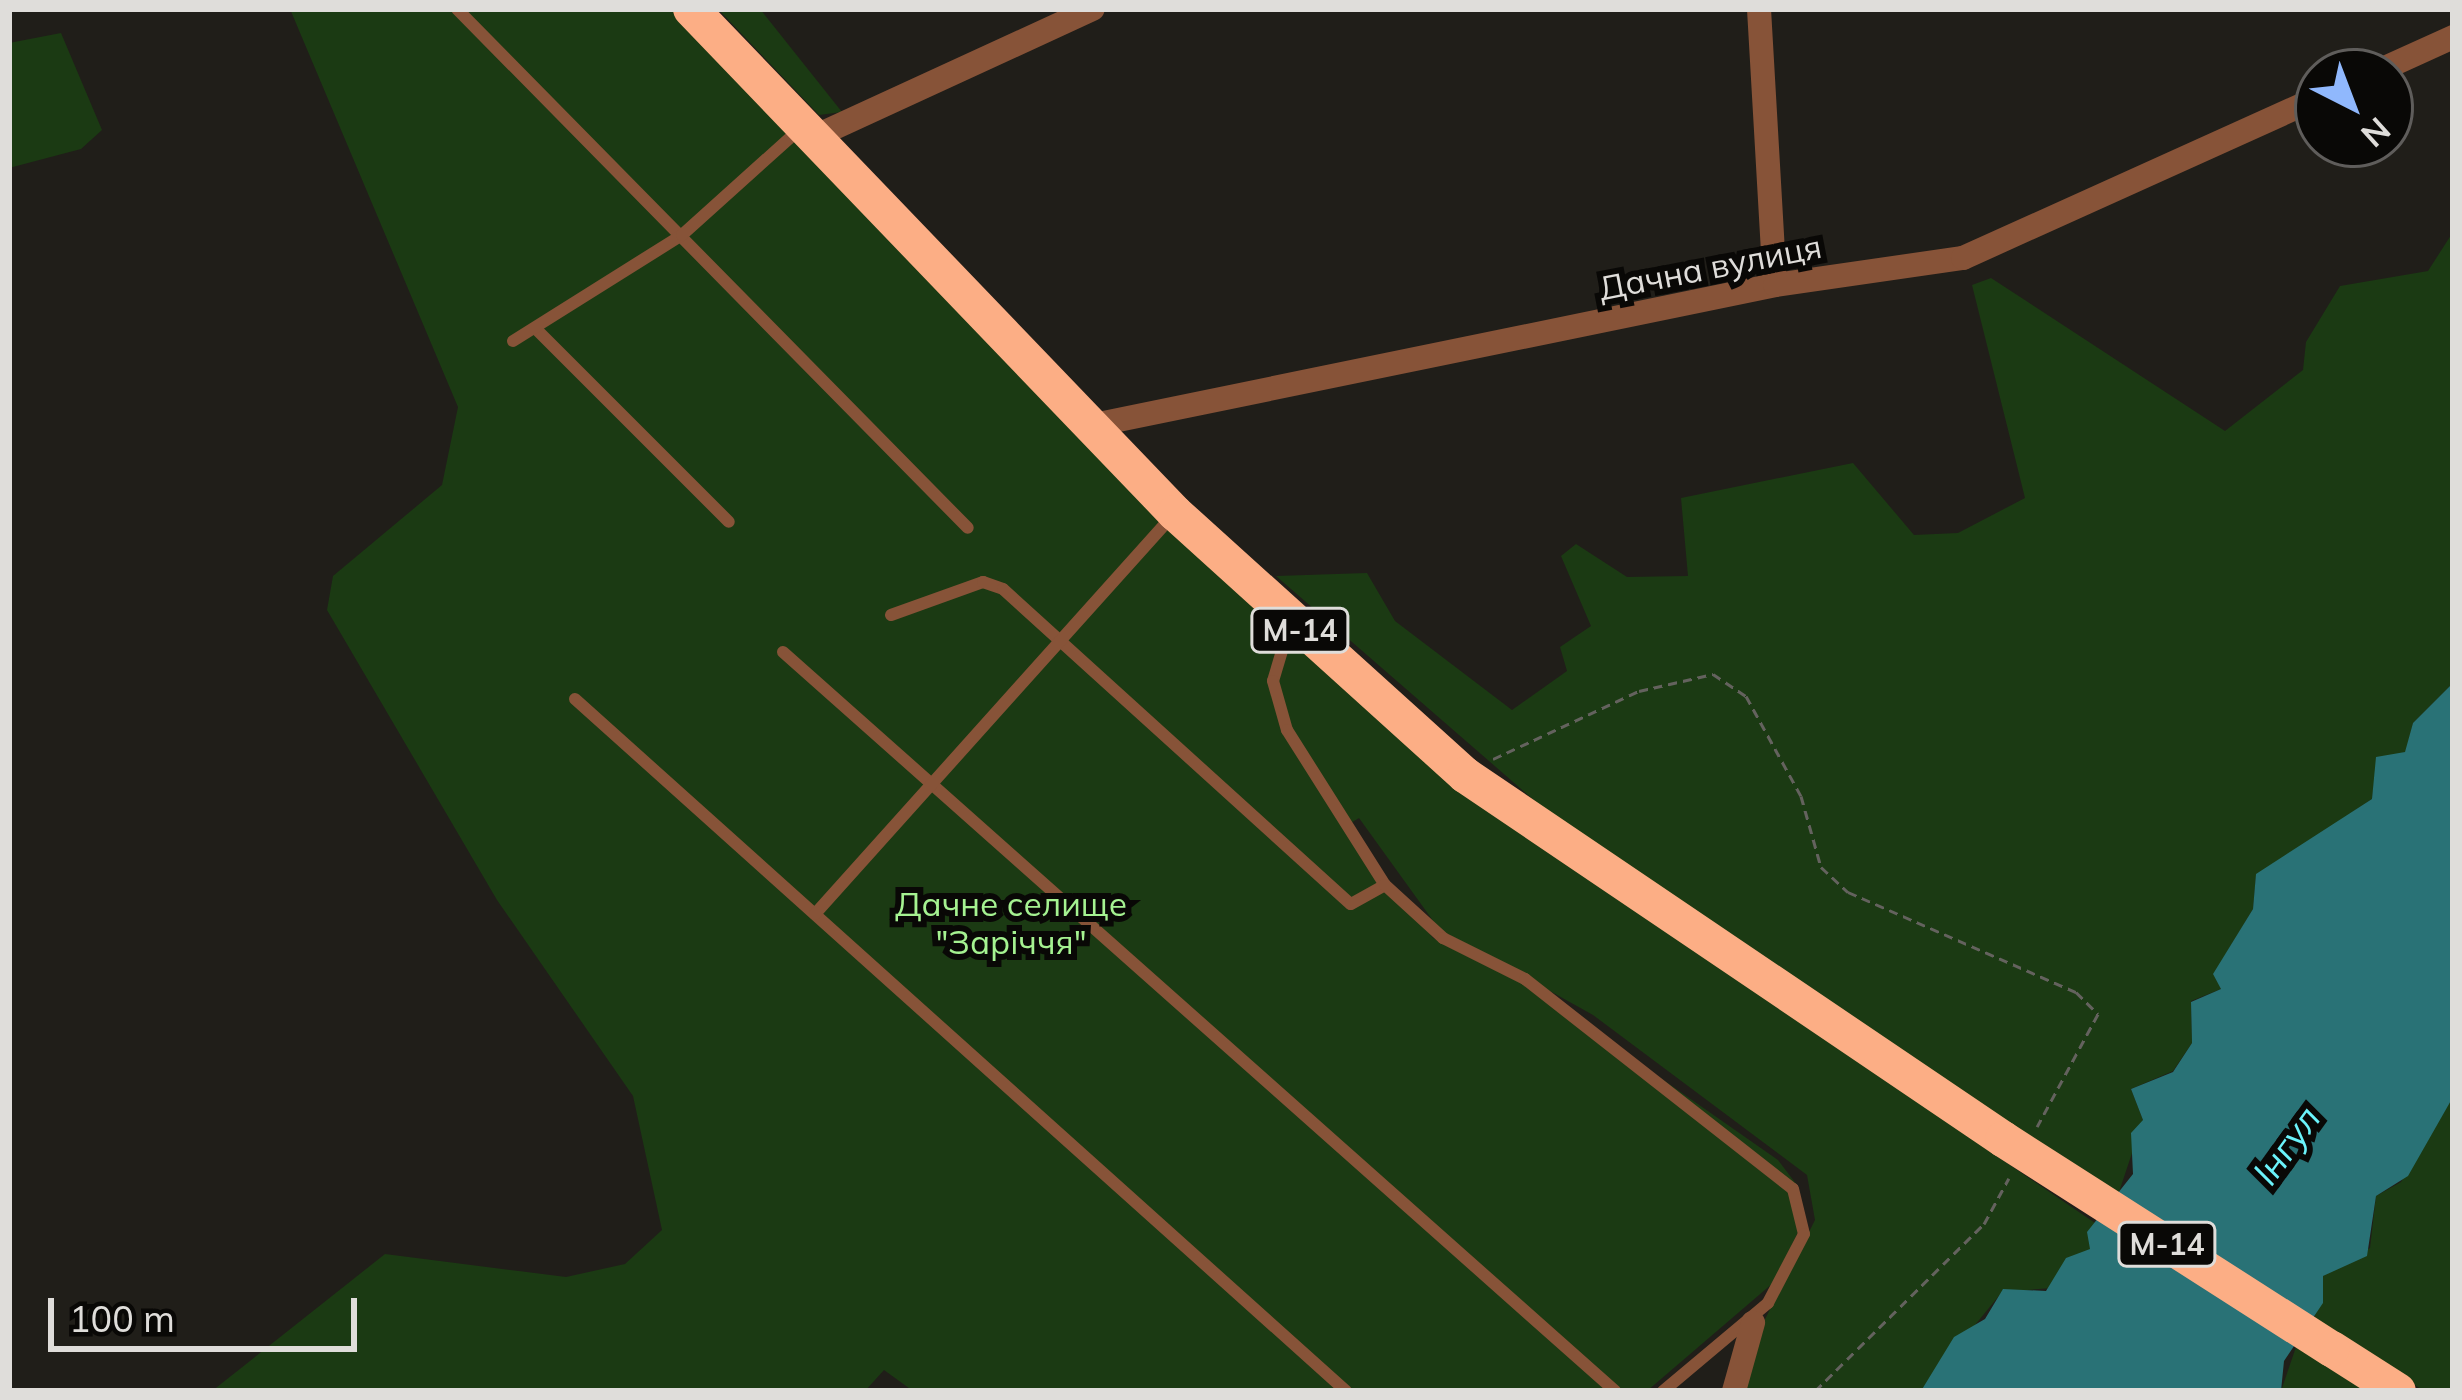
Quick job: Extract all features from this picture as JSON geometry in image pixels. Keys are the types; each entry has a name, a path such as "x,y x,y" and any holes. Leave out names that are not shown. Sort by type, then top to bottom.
{"highway":[{"name":"М-14","path":"691,9 1175,513 1290,622 1465,775 2014,1151 2398,1391"}],"street":[{"path":"807,133 1093,9"},
{"path":"1759,9 1774,285"},
{"path":"2414,55 2453,37"},
{"name":"Дачна вулиця","path":"1089,426 1774,285 1963,258 2294,109"},
{"path":"1733,1391 1753,1323"}],"lane":[{"path":"458,9 968,528"},
{"path":"513,341 682,235 807,133"},
{"path":"535,328 728,521"},
{"path":"815,914 1061,647 1175,513"},
{"path":"891,615 983,582 1351,904 1385,884"},
{"path":"1290,622 1274,681 1287,730 1385,884 1443,938 1526,979 1792,1189 1804,1234 1753,1323 1663,1391"},
{"path":"783,652 1615,1391"},
{"path":"575,700 1346,1391"}],"path":[{"path":"1465,775 1639,691 1713,674 1746,696 1801,796 1821,867 1848,892 2076,992 2098,1014 2096,1036 2014,1151 1984,1224 1815,1391"}],"green space":[{"name":"Дачне селище \"Заріччя\"","path":"290,9 678,9 1532,839 2095,1223 2090,1249 2052,1288 2002,1292 1921,1391 1742,1391 1753,1343 1815,1220 1807,1175 1593,1015 1439,929 1359,818 1346,826 1433,938 1526,984 1778,1160 1797,1185 1800,1228 1773,1283 1647,1391 913,1391 884,1370 865,1391 212,1391 385,1254 566,1277 625,1264 662,1230 633,1096 497,900 327,610 333,576 442,485 458,407"},
{"path":"718,9 760,9 842,112 819,115"},
{"path":"61,33 102,130 81,149 9,168 9,43"},
{"path":"2453,232 2453,683 2413,723 2406,752 2377,759 2372,799 2256,877 2253,909 2215,972 2221,989 2191,1001 2192,1043 2173,1071 2131,1089 2143,1120 2118,1195 1550,814 1276,576 1367,573 1395,621 1512,710 1567,671 1560,647 1591,626 1561,556 1576,544 1627,577 1688,576 1681,498 1853,463 1914,535 1958,533 2025,498 1972,285 1991,278 2225,431 2303,370 2306,342 2340,286 2428,271"},
{"path":"2453,1097 2453,1391 2424,1391 2314,1320 2323,1276 2370,1248 2376,1196 2401,1182"},
{"path":"2296,1347 2366,1391 2281,1391"}],"water":[{"name":"Інгул","path":"2453,683 2453,1097 2408,1176 2376,1196 2367,1256 2323,1276 2323,1303 2284,1361 2281,1391 1921,1391 1954,1337 1985,1319 2003,1289 2046,1291 2066,1258 2090,1249 2087,1232 2133,1174 2131,1133 2143,1120 2131,1089 2173,1072 2192,1043 2191,1002 2221,989 2213,974 2253,909 2256,874 2372,799 2376,757 2405,752 2413,723"}]}
